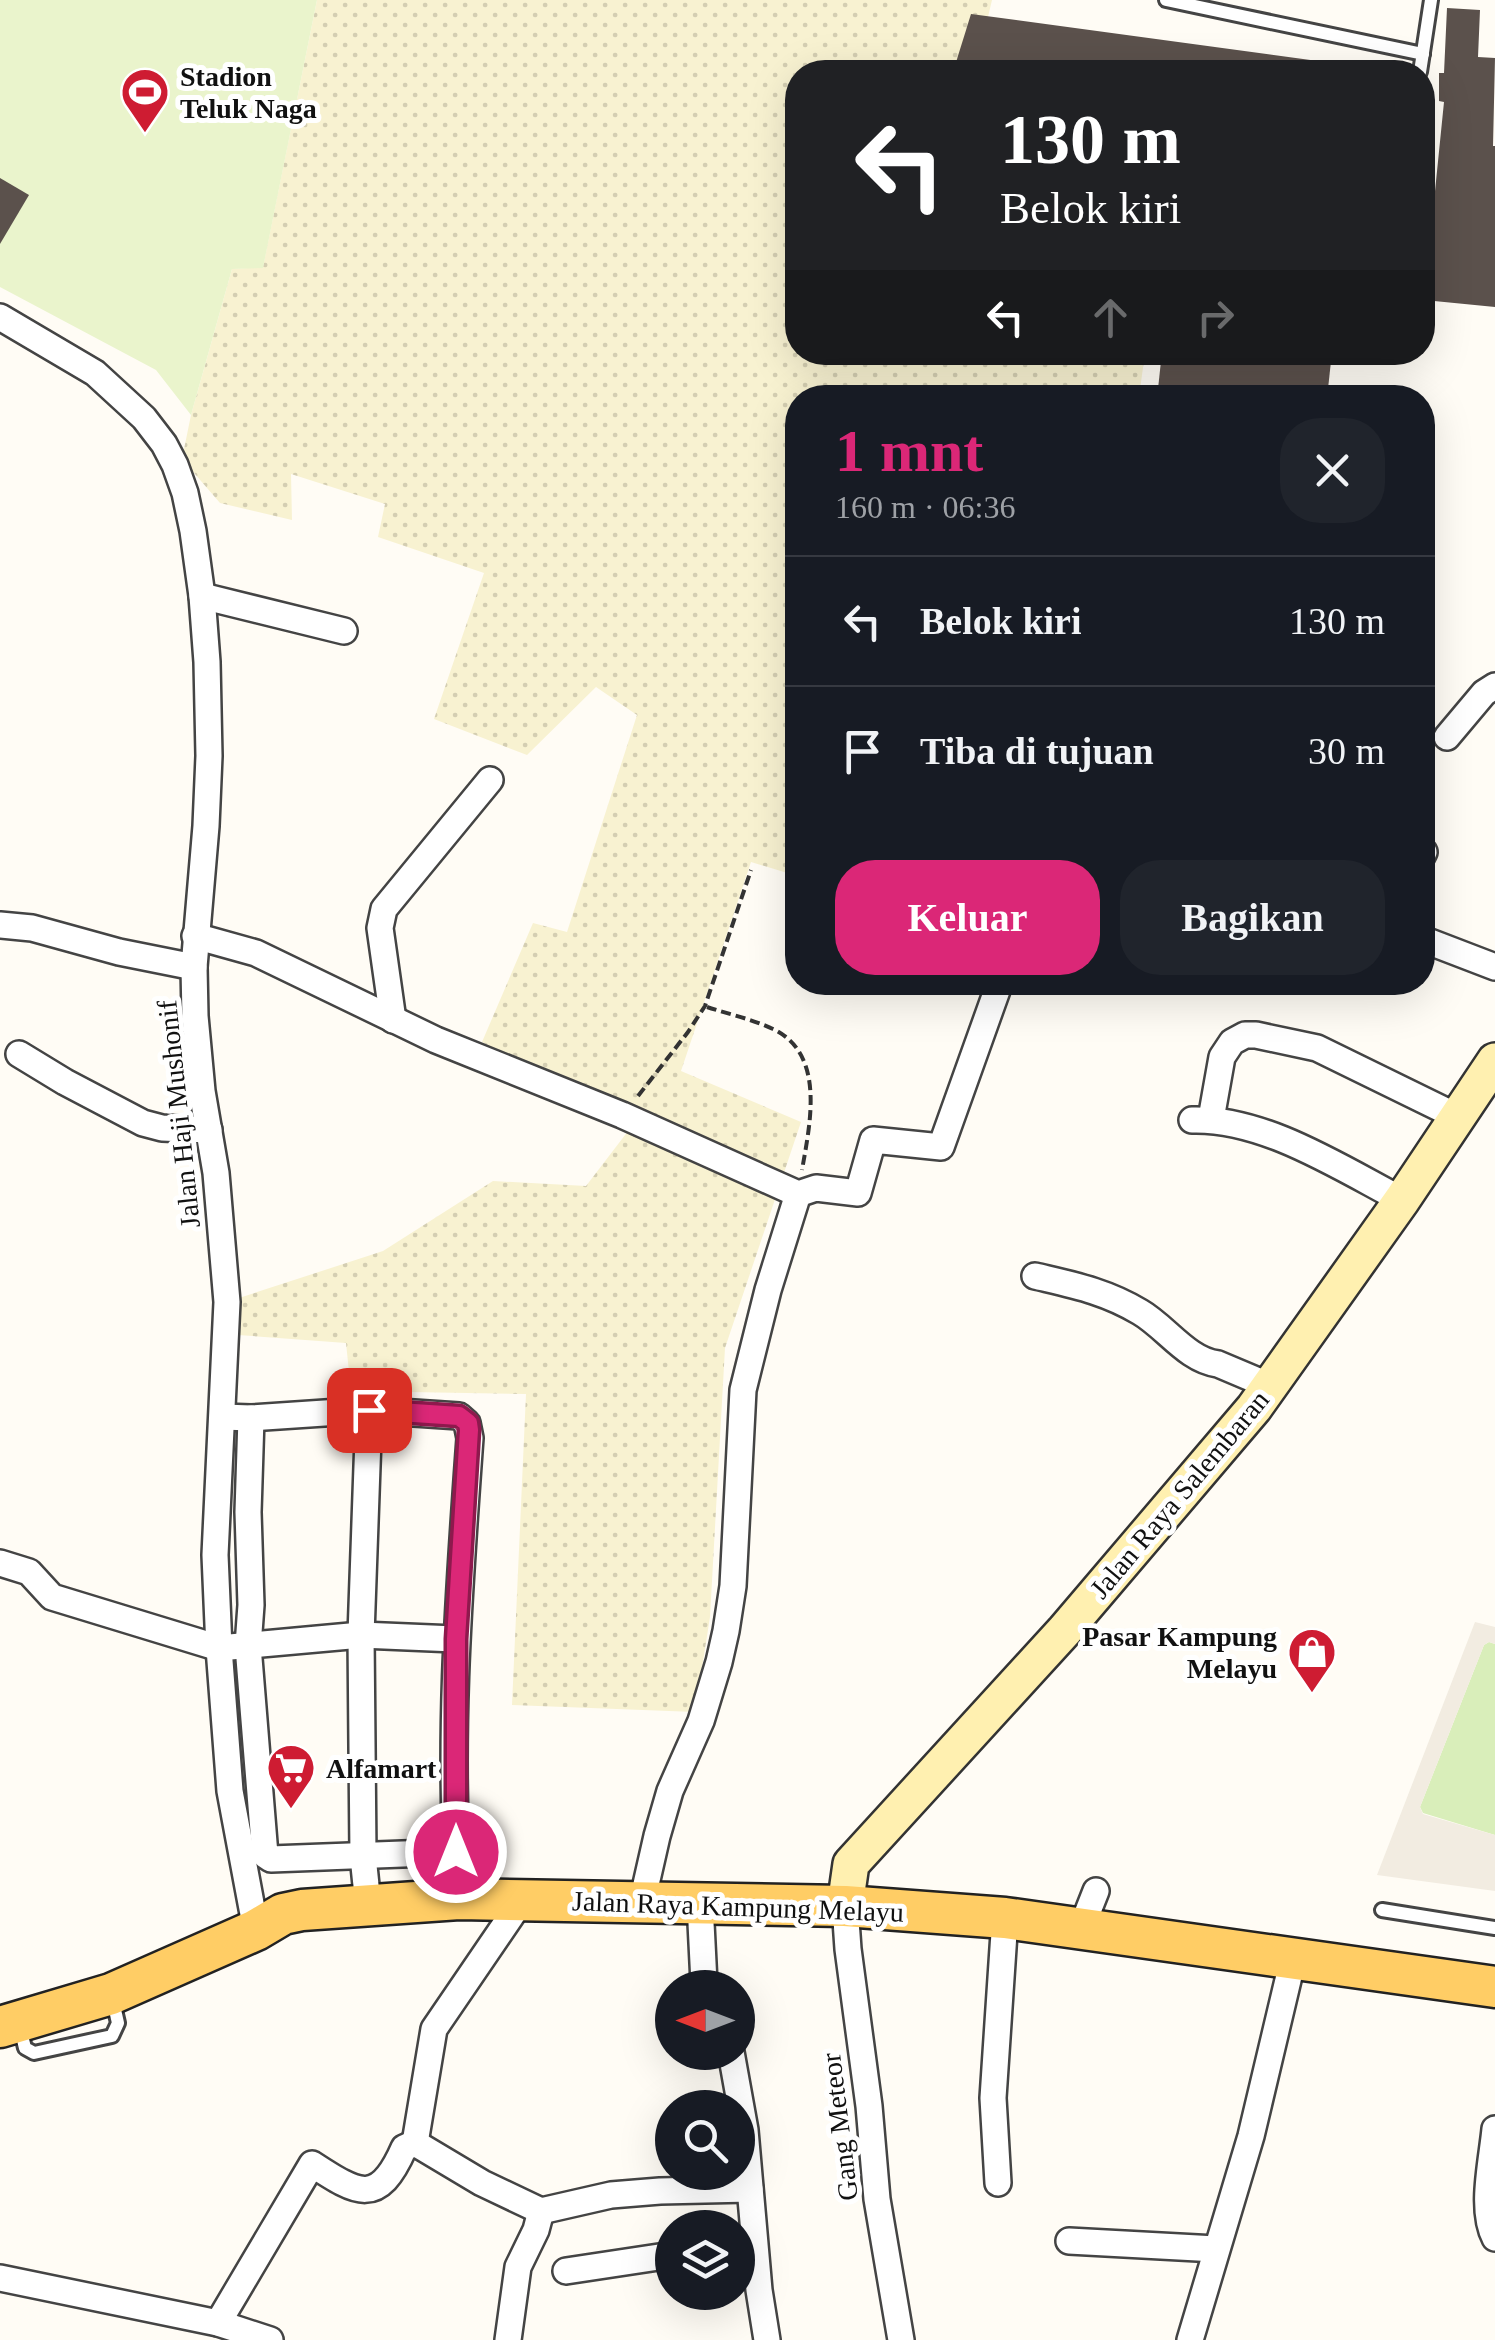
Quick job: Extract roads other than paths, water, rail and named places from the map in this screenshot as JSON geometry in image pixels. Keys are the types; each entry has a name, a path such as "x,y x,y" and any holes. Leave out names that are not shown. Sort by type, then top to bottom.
{"main road":[{"name":"Jalan Raya Salembaran","path":"845,1906 852,1864 1065,1630 1254,1408 1495,1061"},
{"name":"Jalan Raya Kampung Melayu","path":"9,2023 111,1994 256,1930 283,1914 459,1899 845,1906 1005,1918 1495,1988"}],"street":[{"name":"Jalan Haji Mushonif","path":"0,317 94,374 144,418 164,444 185,493 202,596 209,756 194,967 200,1075 216,1173 226,1302 215,1555 230,1791 256,1930"},
{"path":"202,596 344,631"},
{"path":"1447,737 1484,693 1495,686"},
{"path":"393,1020 380,928 384,909 490,780"},
{"path":"0,925 32,928 194,967"},
{"path":"195,936 256,953 436,1040 798,1194 816,1188 858,1193 872,1140 941,1147 995,995"},
{"path":"1435,944 1495,967"},
{"path":"1402,1200 1270,1133 1201,1120 1222,1056 1232,1042 1245,1035 1317,1048 1458,1116"},
{"path":"19,1054 143,1124 209,1130"},
{"path":"642,1902 670,1791 700,1721 723,1647 733,1586 743,1390 798,1194"},
{"path":"1035,1276 1106,1294 1145,1314 1210,1363 1270,1386"},
{"path":"223,1416 251,1418 369,1410 459,1416 468,1423 456,1639 459,1899"},
{"path":"368,1905 363,1856 361,1635 369,1410"},
{"path":"251,1418 248,1646 265,1854 271,1859 456,1852"},
{"path":"0,1564 29,1572 52,1597 219,1648 361,1635 456,1639"},
{"path":"1081,1929 1096,1891"},
{"path":"416,2143 434,2029 522,1900"},
{"path":"700,1904 703,1970"},
{"name":"Gang Meteor","path":"845,1906 877,2199 900,2340"},
{"path":"998,2183 992,2098 1005,1918"},
{"path":"1190,2340 1251,2136 1294,1959"},
{"path":"1495,2130 1488,2204 1488,2220 1495,2238"},
{"path":"416,2143 482,2183 541,2211 612,2196 705,2190"},
{"path":"218,2323 312,2164 350,2188 374,2190 398,2163 404,2148 416,2143"},
{"path":"508,2340 518,2267 541,2211"},
{"path":"1069,2241 1216,2248"},
{"path":"566,2271 655,2258"},
{"path":"0,2278 218,2323 270,2340"},
{"path":"755,2285 767,2340"}],"lane":[{"path":"1166,0 1423,54"},
{"path":"1422,60 1432,0"},
{"path":"1382,1910 1495,1928"}],"place":[{"name":"Stadion Teluk Naga","path":"145,134"},
{"name":"Pasar Kampung Melayu","path":"1312,1694"},
{"name":"Alfamart","path":"291,1810"}]}
